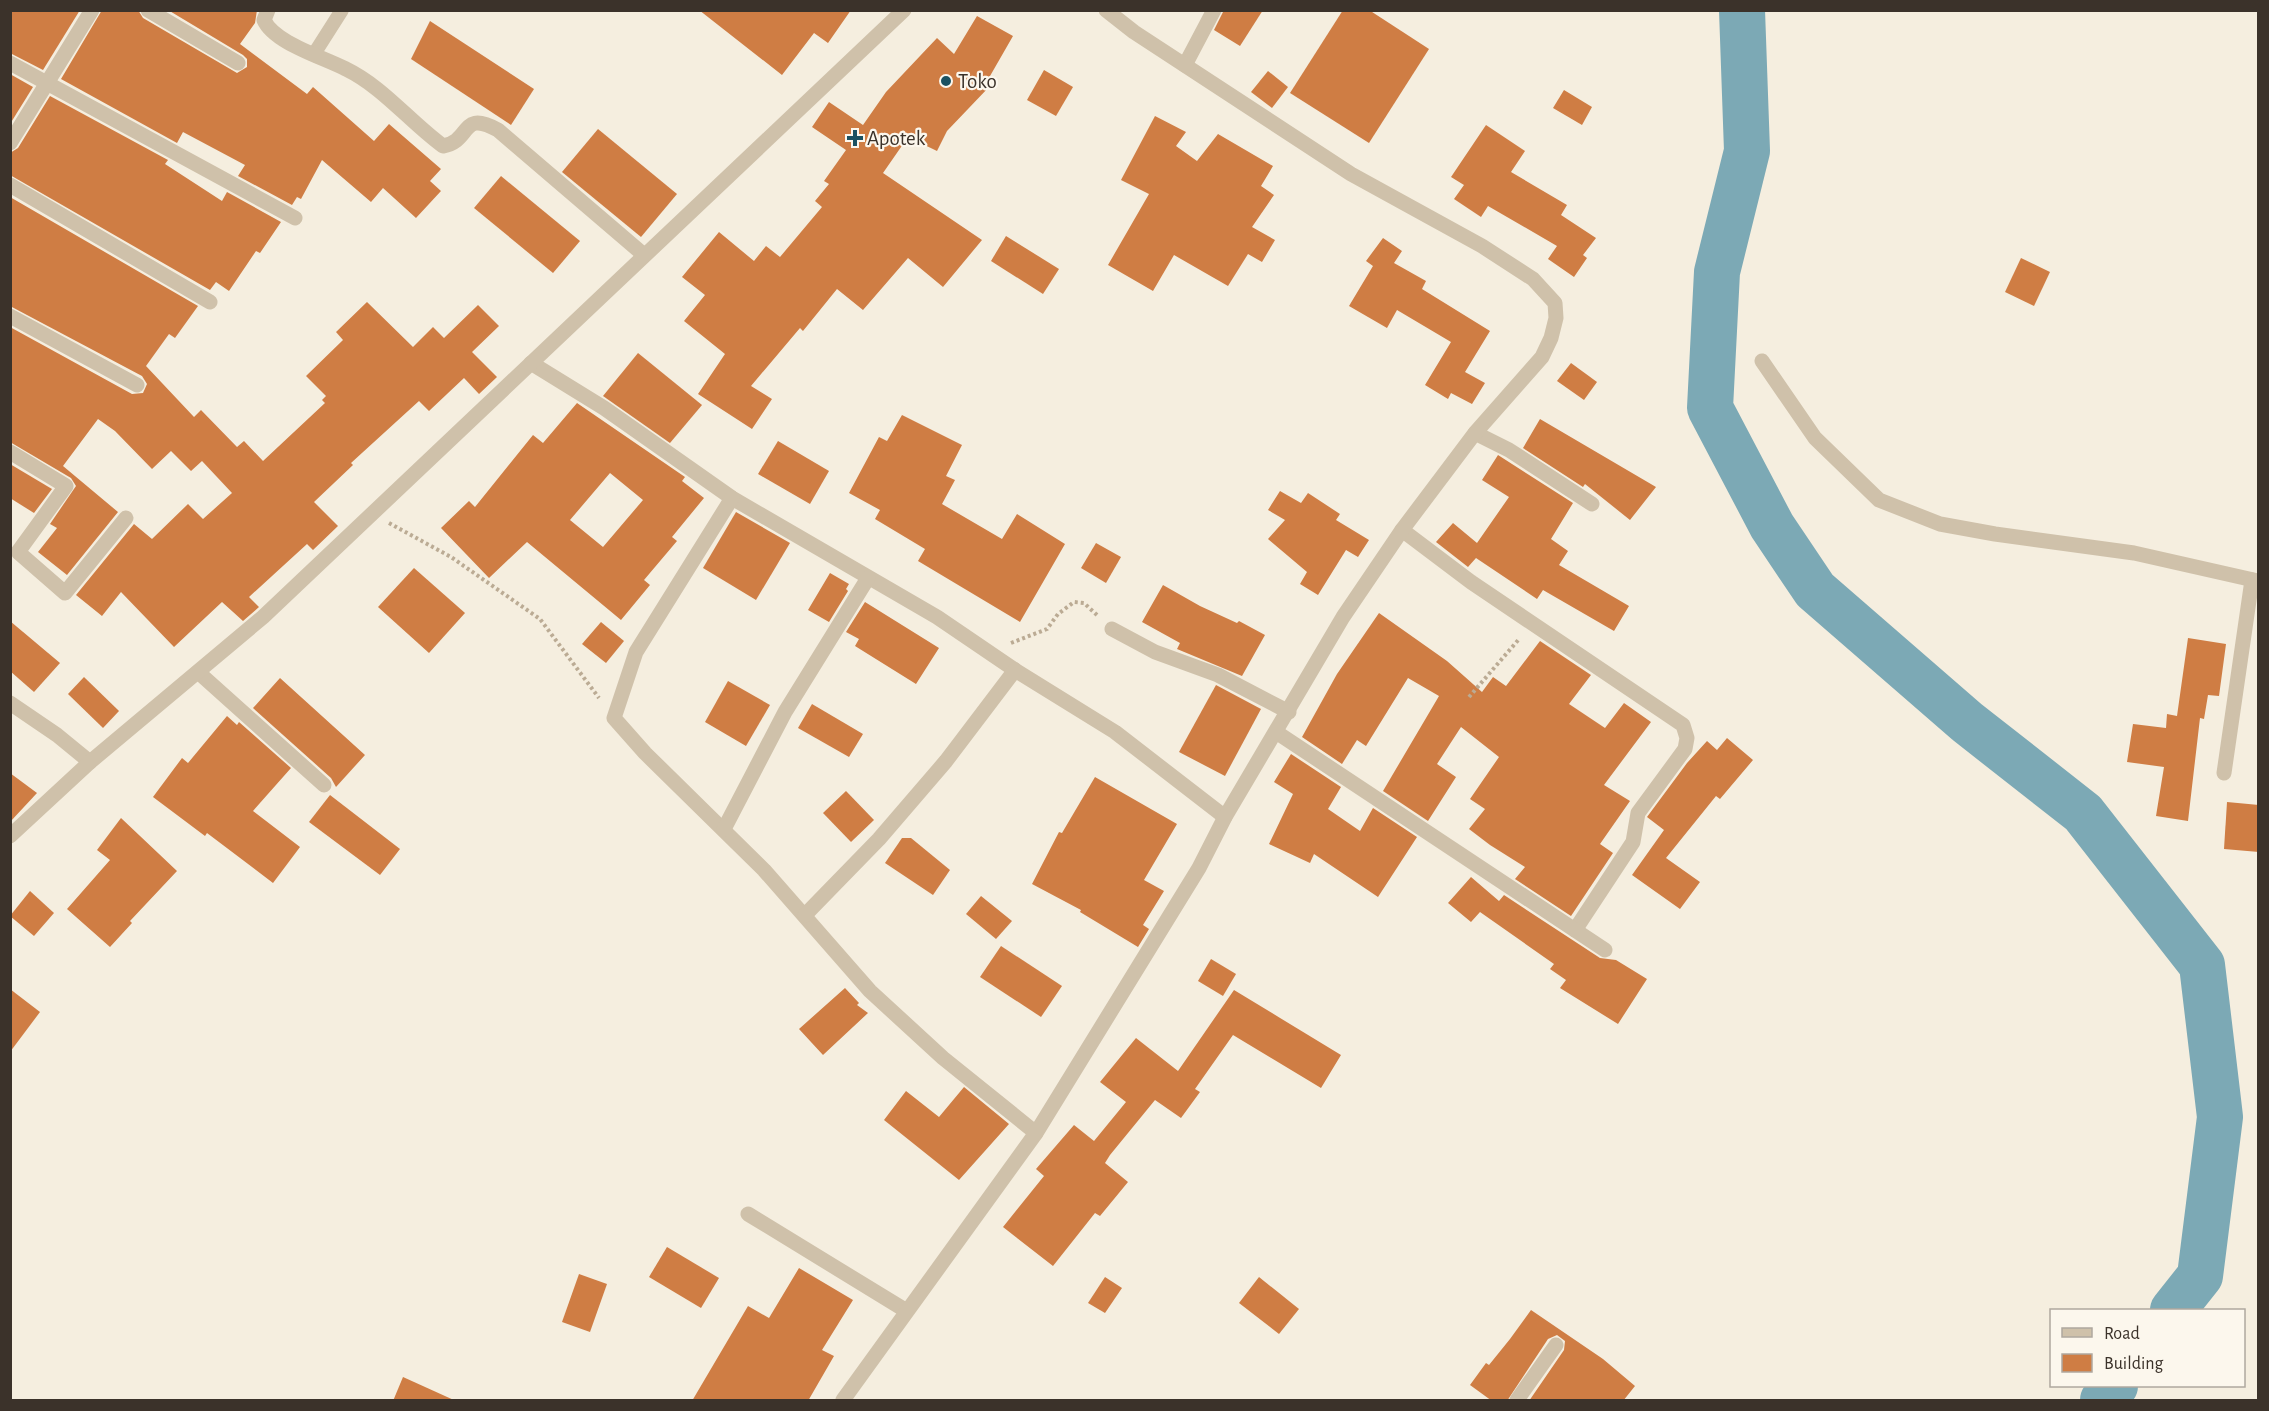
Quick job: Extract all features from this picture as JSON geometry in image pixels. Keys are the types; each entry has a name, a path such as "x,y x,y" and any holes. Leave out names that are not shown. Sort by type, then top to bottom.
{"street":[{"path":"10,143 92,10"},
{"path":"148,10 238,63"},
{"path":"267,10 264,20 267,28 274,35 349,70 443,146 452,144 472,123 482,121 498,130 644,255"},
{"path":"10,836 90,762 263,616 904,10"},
{"path":"843,1401 905,1310 1036,1133 1199,868 1226,817 1344,617 1402,530 1476,433 1542,357 1551,338 1556,318 1555,303 1533,279 1482,246 1351,174 1106,10"},
{"path":"1185,65 1214,10"},
{"path":"10,63 295,218"},
{"path":"10,185 210,302"},
{"path":"10,316 137,385"},
{"path":"1762,361 1815,438 1879,500 1940,524 2134,553 2255,581 2224,772"},
{"path":"531,363 604,408 732,498 937,616 1015,670 1115,732 1226,817"},
{"path":"1476,433 1509,450 1592,504"},
{"path":"10,452 66,486 18,552 65,593 126,518"},
{"path":"732,498 636,651 614,718 805,915 870,990 943,1058 1036,1133"},
{"path":"1402,530 1471,582 1683,725 1687,738 1685,749 1638,813 1633,842 1575,930"},
{"path":"724,829 785,712 868,578"},
{"path":"1112,629 1155,651 1218,675 1289,712"},
{"path":"805,915 879,839 946,761 1015,670"},
{"path":"198,672 324,785"},
{"path":"10,703 57,735 90,762"},
{"path":"1276,732 1605,950"},
{"path":"748,1214 905,1310"},
{"path":"1516,1401 1556,1345"}],"lane":[{"path":"314,54 342,10"}],"path":[{"path":"372,514 451,558 540,619 614,718"},
{"path":"990,651 1047,629 1058,614 1074,602 1084,603 1112,629"},
{"path":"1469,697 1532,624"}],"building":[{"path":"10,10 80,10 43,70 10,53"},
{"path":"102,10 138,10 143,18 237,73 247,67 247,59 243,55 168,10 257,10 255,23 240,44 307,94 313,87 374,141 389,124 441,169 430,181 441,191 416,218 383,188 371,202 322,160 301,199 297,197 292,205 238,176 245,165 183,132 177,143 61,79"},
{"path":"699,10 851,10 828,43 814,33 782,75"},
{"path":"1224,10 1263,10 1240,46 1214,30"},
{"path":"1343,10 1369,10 1429,49 1369,143 1290,93"},
{"path":"977,16 1013,36 986,83 989,87 947,131 937,151 908,137 883,173 982,240 943,287 908,258 863,310 837,289 803,331 800,328 751,386 772,399 752,429 698,394 725,354 684,321 705,295 682,277 719,232 754,261 766,246 780,257 822,207 815,201 829,184 824,181 846,150 812,127 829,102 863,125 886,92 937,38 954,54"},
{"path":"430,21 534,89 511,125 411,59"},
{"path":"1044,70 1073,87 1056,116 1027,100"},
{"path":"1268,71 1288,87 1272,108 1251,92"},
{"path":"10,74 33,87 10,124"},
{"path":"1564,90 1592,107 1582,125 1553,108"},
{"path":"50,96 168,160 165,164 222,201 227,192 281,222 260,253 256,251 229,291 216,282 210,290 10,175 10,153 18,148"},
{"path":"1155,116 1186,132 1176,146 1197,161 1218,134 1273,166 1261,186 1274,195 1252,227 1275,240 1262,262 1248,254 1228,286 1174,255 1153,291 1108,265 1149,194 1121,180"},
{"path":"1486,125 1525,151 1511,172 1567,205 1561,215 1596,238 1583,255 1587,258 1574,277 1548,259 1557,246 1488,206 1481,217 1454,199 1464,185 1451,177"},
{"path":"598,129 677,194 641,237 562,172"},
{"path":"501,176 580,241 553,273 474,208"},
{"path":"10,197 198,306 175,338 169,334 146,366 194,417 201,410 237,447 244,441 263,461 325,403 322,400 326,396 306,376 343,340 336,332 367,302 413,347 433,327 444,338 478,305 499,326 472,352 497,377 479,394 464,378 429,411 419,401 351,463 353,465 314,502 338,526 313,550 307,544 249,597 259,607 243,621 222,602 174,647 121,592 102,616 76,595 134,524 152,539 188,504 203,519 232,493 202,461 191,471 171,451 152,469 115,431 98,419 63,466 118,512 67,575 38,552 57,528 50,524 76,486 71,478 10,442 10,327 132,394 143,393 147,384 142,376 10,306"},
{"path":"1006,236 1059,269 1043,294 991,261"},
{"path":"1383,238 1402,251 1394,263 1426,281 1422,289 1490,331 1465,372 1485,383 1472,404 1451,393 1448,399 1425,385 1451,342 1397,310 1387,328 1349,306 1373,266 1366,261"},
{"path":"2021,258 2050,272 2034,306 2005,292"},
{"path":"638,353 702,405 670,443 603,396"},
{"path":"1571,363 1597,382 1584,400 1557,381"},
{"path":"577,403 685,477 682,481 704,498 672,537 677,541 644,580 650,585 621,620 527,542 489,578 441,528 469,501 475,507 533,435 543,443","holes":["610,473 643,500 603,547 570,520"]},
{"path":"902,415 962,445 946,476 955,480 942,504 1002,539 1017,514 1065,544 1020,622 918,561 925,549 875,519 880,510 849,493 879,437 887,441"},
{"path":"1540,419 1656,487 1630,520 1585,484 1583,487 1523,448"},
{"path":"778,441 829,471 810,504 758,474"},
{"path":"1498,455 1573,503 1551,539 1568,551 1559,565 1629,606 1614,631 1543,590 1537,599 1476,558 1468,567 1436,542 1453,523 1477,543 1509,497 1482,480"},
{"path":"10,464 52,489 34,513 10,498"},
{"path":"1280,491 1301,503 1308,493 1340,514 1336,520 1369,540 1358,557 1346,550 1318,595 1300,584 1307,572 1268,539 1285,520 1268,510"},
{"path":"736,512 790,543 756,600 703,568"},
{"path":"1096,543 1121,557 1106,583 1081,568"},
{"path":"414,568 465,613 429,653 378,607"},
{"path":"830,573 849,584 846,589 848,591 829,622 808,610"},
{"path":"1163,585 1200,606 1237,623 1239,621 1265,635 1242,676 1177,649 1180,643 1142,622"},
{"path":"865,602 939,648 916,684 855,646 859,639 846,632"},
{"path":"1379,613 1447,661 1482,692 1493,677 1506,686 1540,641 1591,675 1569,704 1605,728 1624,703 1651,722 1604,785 1630,801 1600,844 1613,853 1571,916 1515,879 1525,867 1469,829 1485,809 1470,799 1499,757 1461,727 1437,764 1456,777 1428,821 1383,791 1439,696 1408,678 1366,746 1357,740 1342,764 1302,737 1337,674"},
{"path":"10,621 60,663 34,692 10,671"},
{"path":"601,622 624,641 606,663 582,644"},
{"path":"2188,638 2226,644 2219,696 2208,695 2204,719 2200,718 2188,821 2156,816 2164,767 2127,762 2133,724 2166,728 2167,714 2177,716"},
{"path":"84,677 119,711 103,728 68,694"},
{"path":"280,678 365,755 336,787 331,778 253,708"},
{"path":"728,681 770,705 746,746 705,722"},
{"path":"1216,685 1261,709 1225,776 1179,752"},
{"path":"812,704 863,734 849,757 798,728"},
{"path":"227,716 237,725 239,722 291,768 253,811 300,847 273,883 207,833 205,836 153,797 182,758 188,763"},
{"path":"1727,738 1753,760 1720,799 1716,796 1666,858 1700,882 1680,909 1632,875 1664,830 1647,817 1687,763 1707,741 1717,750"},
{"path":"1291,754 1341,787 1328,809 1360,831 1373,808 1417,837 1378,897 1314,854 1310,863 1269,844 1293,794 1274,782"},
{"path":"10,773 37,793 10,822"},
{"path":"1095,777 1177,824 1144,880 1164,891 1143,925 1149,929 1138,947 1080,912 1081,910 1032,884 1059,832 1062,833"},
{"path":"846,791 874,820 851,842 823,813"},
{"path":"330,795 400,849 380,875 309,822"},
{"path":"2227,802 2259,805 2259,852 2224,849"},
{"path":"121,818 177,871 130,921 132,923 110,947 67,909 110,860 97,850"},
{"path":"902,838 911,838 950,870 933,895 885,863"},
{"path":"1471,877 1499,901 1504,895 1600,958 1616,960 1647,979 1618,1024 1560,988 1566,980 1550,969 1554,964 1480,912 1471,922 1448,903"},
{"path":"30,891 54,913 34,936 10,916"},
{"path":"981,896 1012,921 996,939 966,914"},
{"path":"1001,946 1062,986 1041,1017 980,977"},
{"path":"1211,959 1236,974 1223,996 1198,981"},
{"path":"845,988 859,1003 857,1005 868,1013 823,1055 799,1029"},
{"path":"10,989 40,1012 10,1052"},
{"path":"1234,990 1341,1055 1321,1088 1233,1035 1195,1089 1200,1092 1181,1118 1155,1100 1110,1155 1105,1163 1128,1182 1100,1216 1095,1213 1053,1266 1003,1227 1044,1176 1036,1169 1074,1125 1094,1141 1126,1102 1100,1082 1136,1038 1178,1071"},
{"path":"964,1087 1009,1124 959,1180 884,1120 906,1091 939,1117"},
{"path":"667,1247 719,1278 701,1308 649,1277"},
{"path":"799,1268 853,1300 822,1350 834,1356 808,1401 692,1401 748,1306 769,1318"},
{"path":"579,1274 607,1284 590,1332 562,1322"},
{"path":"1105,1277 1122,1288 1105,1313 1088,1303"},
{"path":"1259,1277 1299,1309 1279,1334 1239,1303"},
{"path":"1531,1310 1603,1359 1635,1386 1623,1401 1529,1401 1564,1350 1565,1341 1557,1335 1548,1339 1507,1401 1492,1401 1470,1385 1486,1363 1489,1365"},
{"path":"403,1377 456,1401 393,1401"}],"waterway":[{"path":"1742,10 1747,151 1717,272 1710,408 1772,526 1815,590 1967,722 2083,813 2202,965 2220,1117 2200,1276 2174,1309"},
{"path":"2103,1400 2114,1387"}],"place":[{"name":"Toko","path":"946,81"},
{"name":"Apotek","path":"855,138"}]}
